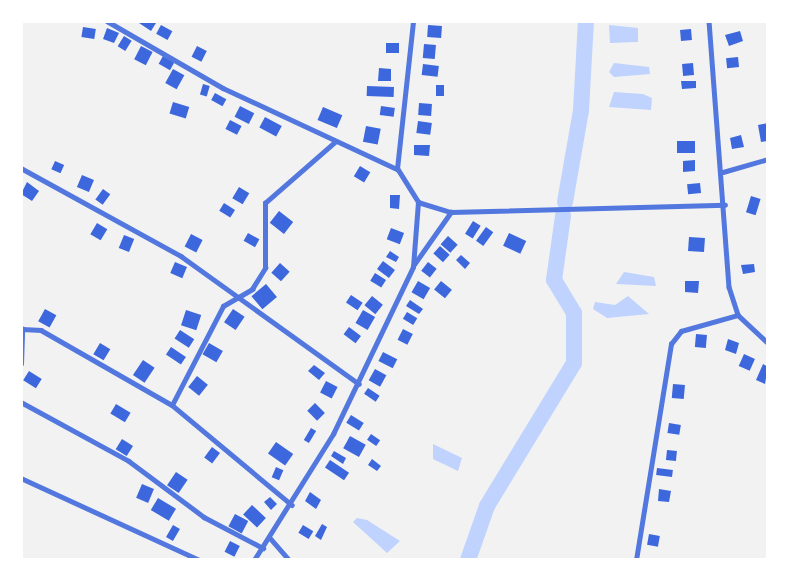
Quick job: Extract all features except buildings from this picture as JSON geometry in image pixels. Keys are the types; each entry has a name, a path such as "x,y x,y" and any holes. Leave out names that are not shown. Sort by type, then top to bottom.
{"street":[{"path":"107,21 335,142 397,169 418,202 412,267"},
{"path":"397,169 412,21"},
{"path":"709,21 723,172 729,287 738,315 768,343"},
{"path":"173,405 209,328 223,306 252,289 265,268 265,203 335,142"},
{"path":"723,172 768,159"},
{"path":"21,168 181,256 237,299 359,384"},
{"path":"418,202 451,212 725,205"},
{"path":"254,560 292,505 359,384 412,267 451,212"},
{"path":"636,560 675,335 738,315"},
{"path":"21,364 21,328 41,330 173,405 292,505"},
{"path":"21,402 129,461 204,517 262,548"},
{"path":"21,478 199,560"},
{"path":"271,539 289,560"}],"water":[{"path":"609,25 638,28 638,42 610,43"},
{"path":"614,63 649,67 650,74 614,77 609,72"},
{"path":"614,92 643,94 652,98 651,110 609,107"},
{"path":"624,272 654,277 656,286 616,284"},
{"path":"628,296 649,314 607,318 593,309 595,302 615,305"},
{"path":"433,444 462,458 458,471 433,459"},
{"path":"357,518 367,520 400,541 387,553 353,522"}],"waterway":[{"path":"565,202 581,110 586,21"},
{"path":"468,560 487,506 574,363 574,313 554,280 563,216"}]}
